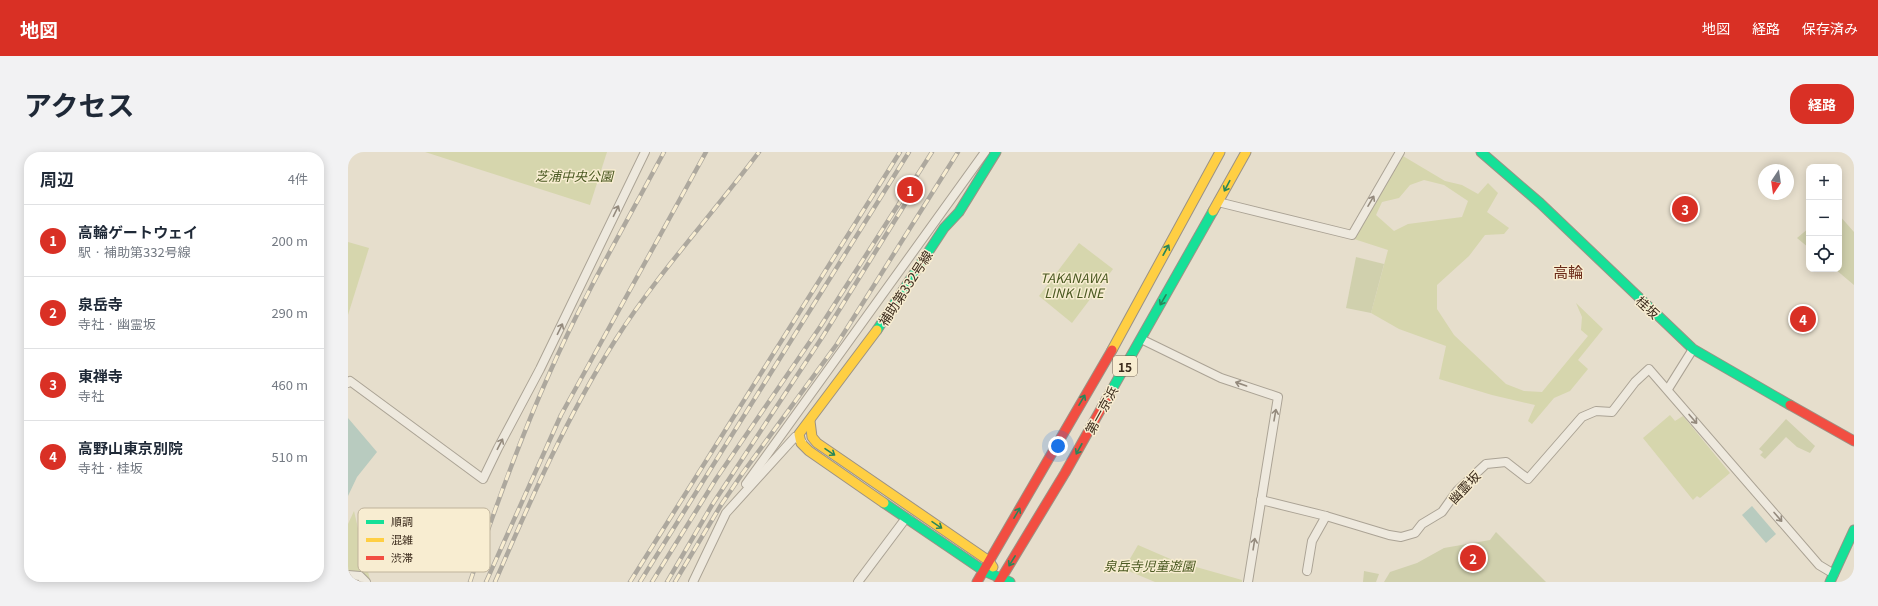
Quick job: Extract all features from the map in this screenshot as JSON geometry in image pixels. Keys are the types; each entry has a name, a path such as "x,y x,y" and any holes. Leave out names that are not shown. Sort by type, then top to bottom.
{"main road":[{"name":"補助第332号線","path":"984,571 809,451 801,443 799,434 871,339 944,228 959,212 996,152"},
{"name":"第一京浜","path":"977,582 1122,330 1220,152"},
{"name":"第一京浜","path":"1003,580 1066,472 1246,152"},
{"name":"桂坂","path":"1481,152 1540,203 1693,349 1854,441"},
{"path":"810,421 812,437 816,443 989,561 1003,580"},
{"path":"1832,578 1854,530"},
{"path":"984,571 1003,580"}],"street":[{"path":"348,383 350,381 483,479 540,370 645,152"},
{"path":"687,582 726,513 985,152"},
{"path":"1218,202 1352,235 1400,152"},
{"path":"1141,339 1221,378 1278,397 1248,582"},
{"path":"1693,349 1668,389 1819,565 1832,578"},
{"name":"幽霊坂","path":"1261,500 1326,516 1389,535 1402,537 1415,533 1422,524 1442,512 1457,491 1486,464 1506,462 1528,479 1582,417 1596,411 1612,412 1635,382 1649,370 1668,389"},
{"path":"693,582 726,513 795,437 984,571"},
{"path":"1307,571 1312,541 1326,516"},
{"path":"858,582 906,518 984,571"},
{"path":"348,575 360,576 366,582"}],"green space":[{"name":"芝浦中央公園","path":"425,152 607,152 590,205"},
{"path":"1403,156 1445,181 1462,185 1478,194 1488,183 1498,193 1487,212 1509,228 1504,234 1485,235 1469,256 1437,285 1437,309 1454,335 1506,384 1524,391 1542,392 1588,336 1581,330 1582,317 1576,303 1603,329 1578,360 1588,369 1570,391 1554,398 1532,424 1528,421 1535,405 1492,395 1439,379 1446,346 1399,329 1371,313 1388,250 1354,239","holes":["1424,180 1444,185 1468,201 1462,217 1408,224 1394,231 1376,215 1382,202 1399,198 1410,185"]},
{"path":"1842,218 1854,232 1854,285 1839,272 1842,272"},
{"path":"1806,230 1806,246 1797,238"},
{"path":"348,242 369,248 348,315"},
{"name":"TAKANAWA LINK LINE","path":"1079,243 1113,269 1072,323 1039,296"},
{"path":"1356,257 1384,264 1371,313 1346,308"},
{"path":"1670,415 1675,421 1683,416 1730,473 1700,498 1697,496 1693,500 1643,438"},
{"path":"1786,419 1815,446 1810,453 1797,447 1786,437 1765,459 1760,455 1763,452 1759,449"},
{"path":"354,511 358,528 358,572 348,571 348,524"},
{"path":"1496,532 1546,582 1384,582 1390,572 1417,563 1444,548 1490,540"},
{"name":"泉岳寺児童遊園","path":"1138,545 1175,561 1242,580 1242,582 1155,582 1124,569"},
{"path":"1364,571 1379,574 1376,582 1363,582"},
{"path":"359,572 368,572 370,580"}],"shaded area":[{"path":"348,418 377,452 357,477 348,496"},
{"path":"1752,506 1776,534 1766,543 1742,515"}],"railway":[{"path":"490,523 528,424 563,344 590,289 664,152"},
{"path":"486,582 561,415 706,152"},
{"path":"495,582 536,489 581,398 598,368 649,291 759,152"},
{"path":"630,582 900,152"},
{"path":"640,582 909,152"},
{"path":"652,582 716,479 820,327 932,152"},
{"path":"675,582 721,505 742,474 837,344 958,152"},
{"path":"667,582 712,505 823,336 912,193"},
{"path":"470,582 473,572"}],"traffic: fast":[{"path":"877,330 944,228 959,212 996,152"},
{"path":"1481,152 1540,203 1693,349 1790,405"},
{"path":"1110,393 1213,211"},
{"path":"884,503 984,571 1010,582"},
{"path":"1830,582 1854,530"}],"traffic: slow":[{"path":"1112,350 1220,152"},
{"path":"1213,211 1246,152"},
{"path":"877,330 799,434 801,443 809,451 884,503"},
{"path":"810,421 812,437 817,443 989,561 993,567"}],"traffic: jam":[{"path":"977,582 1112,350"},
{"path":"999,582 1065,473 1110,393"},
{"path":"1790,405 1854,441"}],"place":[{"name":"高輪ゲートウェイ","path":"910,190"},
{"name":"東禅寺","path":"1685,209"},
{"name":"高野山東京別院","path":"1803,319"},
{"name":"泉岳寺","path":"1473,558"}],"district":[{"name":"高輪","path":"1568,271"}]}
